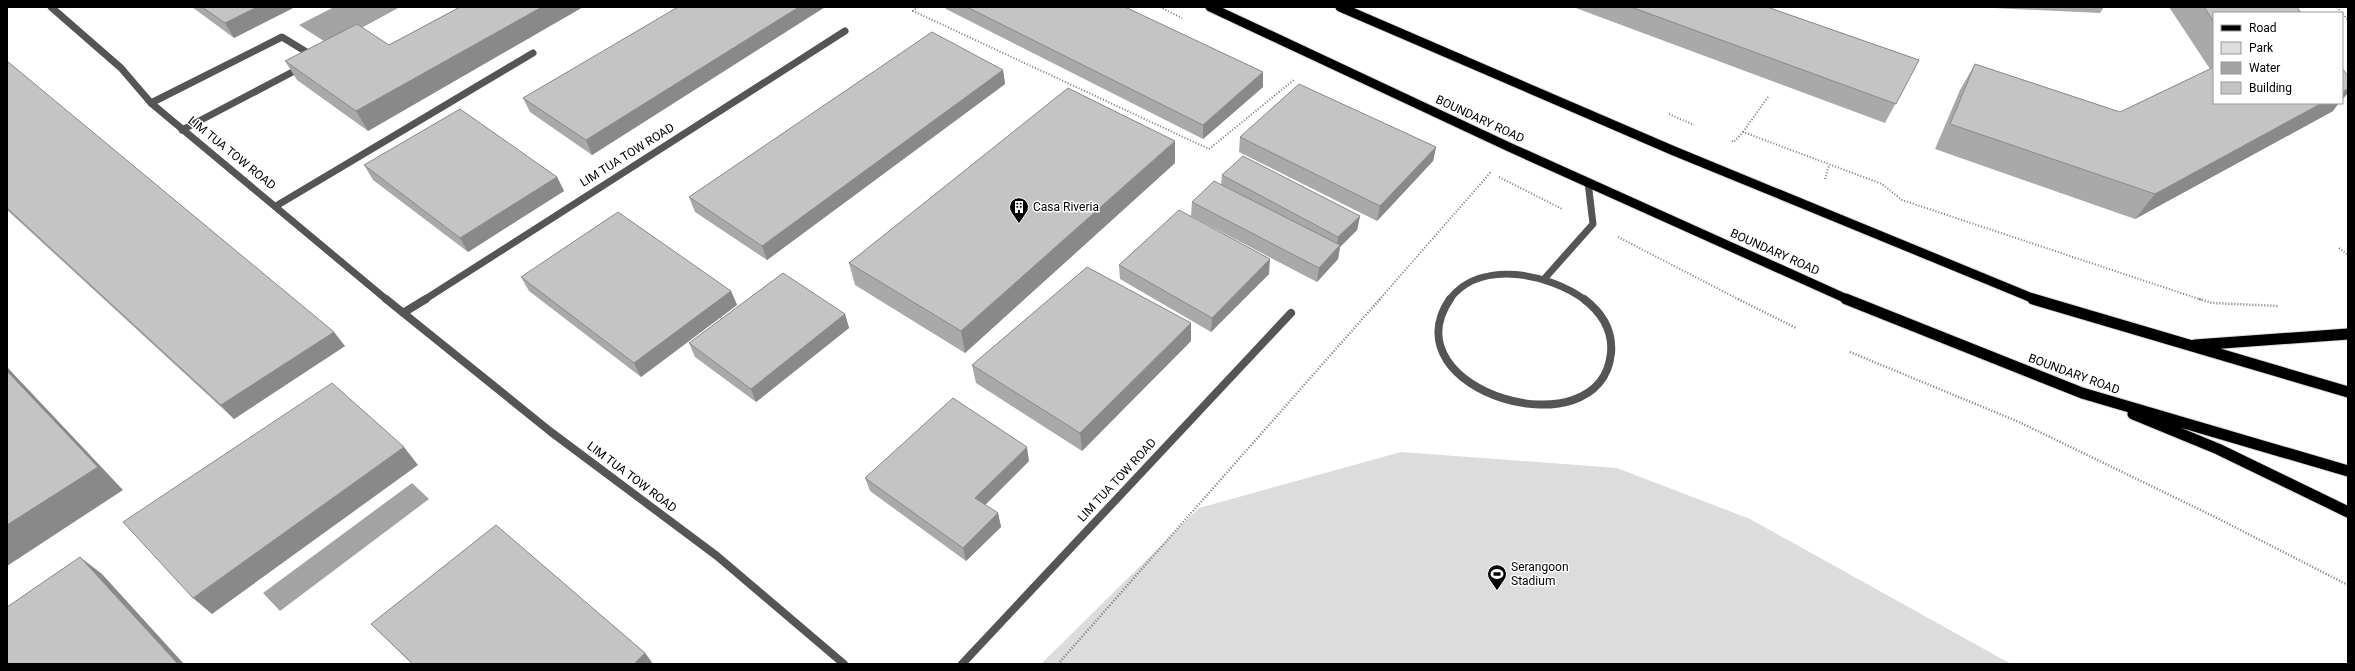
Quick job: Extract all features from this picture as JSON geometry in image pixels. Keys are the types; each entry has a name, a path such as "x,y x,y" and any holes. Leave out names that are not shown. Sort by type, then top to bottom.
{"main road":[{"name":"BOUNDARY ROAD","path":"1210,7 1509,148 1845,298 2082,393 2348,471"},
{"path":"1340,7 1674,152 2028,297 2348,392"},
{"path":"2189,346 2348,334"},
{"path":"2082,393 2218,449 2348,512"}],"street":[{"name":"LIM TUA TOW ROAD","path":"51,7 121,68 151,103 182,130 276,206 403,313 551,432 717,556 844,664"},
{"name":"LIM TUA TOW ROAD","path":"403,313 845,31"},
{"path":"151,103 282,37 317,59 182,130"},
{"path":"276,206 533,53"},
{"path":"1545,278 1593,224 1588,182"},
{"path":"1516,274 1545,278 1575,293 1590,304 1605,322 1612,343 1611,364 1601,382 1583,396 1556,405 1526,405 1496,397 1470,383 1449,363 1439,341 1438,319 1448,300 1465,285 1489,276 1516,274"},
{"name":"LIM TUA TOW ROAD","path":"962,664 1291,313"}],"path":[{"path":"918,7 913,11 1209,149 1299,77"},
{"path":"1727,139 1734,142 1768,97"},
{"path":"1662,111 1698,126"},
{"path":"1743,132 1882,184 1902,200 2212,303 2283,307"},
{"path":"1824,179 1829,164"},
{"path":"1058,664 1490,173 1796,328"},
{"path":"2340,248 2348,255"},
{"path":"1850,352 2019,422 2213,516 2348,585"}],"green space":[{"name":"Serangoon Stadium","path":"1401,452 1617,468 1750,519 2011,664 1041,664 1199,508"}],"water":[{"path":"334,7 400,7 330,45 299,25"},
{"path":"412,483 429,499 280,611 263,593"}],"building":[{"path":"202,7 257,7 225,23"},
{"path":"460,7 542,7 356,111 285,61 357,24 389,45"},
{"path":"678,7 799,7 586,140 523,98"},
{"path":"967,7 1125,7 1263,72 1203,125"},
{"path":"1631,7 1767,7 1919,60 1896,104"},
{"path":"2204,7 2297,7 2300,12 2213,12 2213,20"},
{"path":"932,32 1003,70 762,246 689,197"},
{"path":"7,61 334,332 221,405 7,208"},
{"path":"1975,64 2120,112 2213,67 2213,104 2320,104 2155,194 1950,124"},
{"path":"2343,69 2348,76 2348,89 2343,92"},
{"path":"1299,84 1436,147 1380,206 1240,137"},
{"name":"Casa Riveria","path":"1068,88 1175,141 961,331 849,263"},
{"path":"460,109 557,177 460,238 364,165"},
{"path":"1243,156 1360,216 1338,237 1222,175"},
{"path":"1214,181 1340,245 1319,268 1192,202"},
{"path":"1179,210 1270,259 1212,318 1119,265"},
{"path":"618,212 731,291 634,363 521,277"},
{"path":"1087,267 1191,323 1080,433 972,365"},
{"path":"783,273 845,314 751,389 689,343"},
{"path":"7,371 98,467 7,525"},
{"path":"332,383 404,447 193,598 123,522"},
{"path":"953,398 1027,447 975,498 998,513 963,548 865,478"},
{"path":"496,525 645,653 634,664 413,664 371,624"},
{"path":"80,557 178,664 7,664 7,607"}],"place":[{"name":"Casa Riveria","path":"1019,224"},
{"name":"Serangoon Stadium","path":"1497,591"}]}
